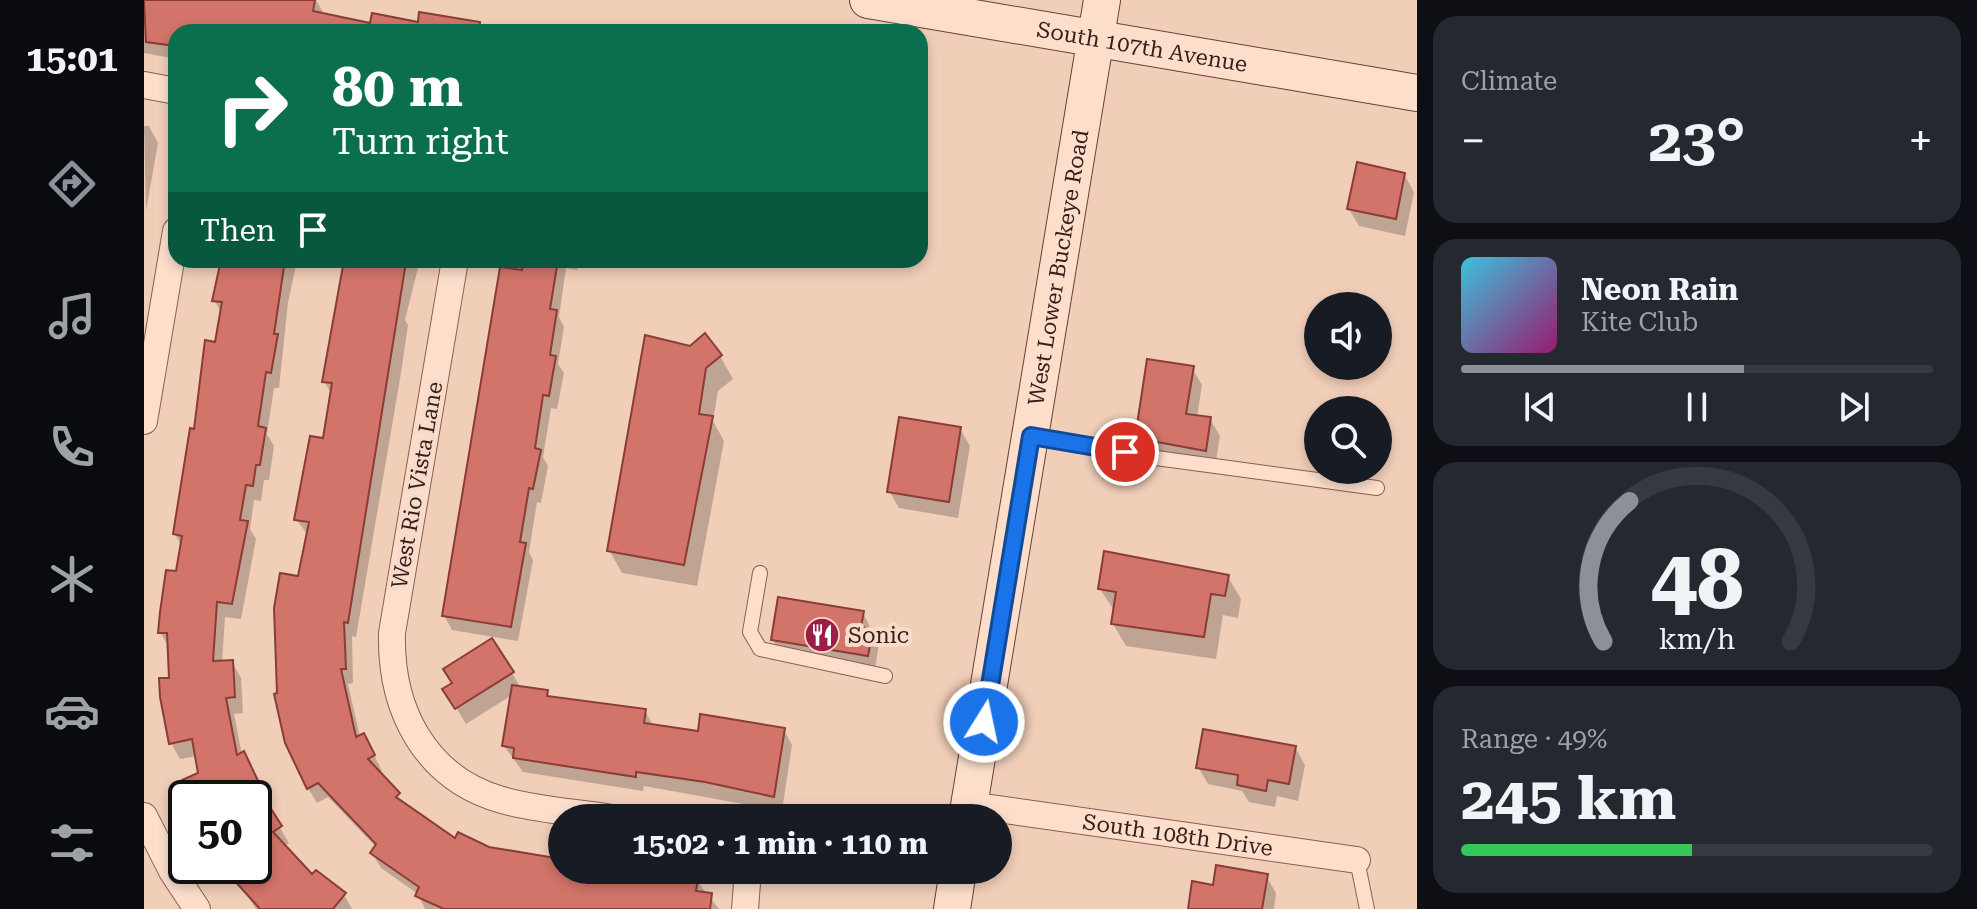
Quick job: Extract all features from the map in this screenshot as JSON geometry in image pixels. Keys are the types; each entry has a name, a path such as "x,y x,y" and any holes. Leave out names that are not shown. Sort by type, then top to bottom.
{"main road":[{"name":"South 107th Avenue","path":"868,0 1417,93"},
{"name":"West Lower Buckeye Road","path":"980,804 1031,436 1102,0"},
{"path":"952,909 956,884"}],"street":[{"path":"144,85 168,90"},
{"path":"144,421 170,268"},
{"name":"West Rio Vista Lane","path":"454,268 392,633 393,672 401,709 411,730 440,765 478,791 548,809"},
{"name":"South 108th Drive","path":"1012,815 1357,860"},
{"path":"144,816 172,871 197,909"},
{"path":"745,909 747,884"}],"lane":[{"path":"1031,436 1377,488"},
{"path":"760,573 750,632 760,649 885,676"},
{"path":"1357,860 1367,909"}],"building":[{"path":"144,0 315,0 313,11 370,23 372,13 418,22 419,12 480,22 480,24 168,24 168,45 146,42"},
{"path":"1357,162 1405,173 1396,219 1347,209"},
{"path":"219,268 284,268 274,334 278,334 271,373 266,372 258,426 266,428 260,465 256,465 253,486 246,485 240,520 248,521 232,604 217,602 213,661 233,660 235,697 226,698 237,755 244,751 258,780 182,780 198,773 192,739 169,744 159,678 169,678 167,633 158,633 166,570 176,571 182,536 173,534 190,428 194,429 205,340 215,342 222,302 212,301"},
{"path":"343,268 405,268 348,623 344,622 346,669 341,669 356,737 364,733 375,755 368,759 400,793 396,797 455,838 458,832 489,847 548,857 548,884 697,884 696,891 712,893 710,909 444,909 415,896 419,887 370,853 376,844 318,783 307,789 285,743 274,694 277,693 274,608 280,573 298,576 309,522 294,520 310,436 323,438 332,383 322,382"},
{"path":"500,268 557,268 550,309 557,310 550,355 556,356 549,396 543,395 535,448 541,450 533,489 529,488 520,542 526,543 511,627 442,616"},
{"path":"705,333 722,355 706,368 699,414 713,416 684,565 607,551 645,335 690,346"},
{"path":"1147,359 1194,366 1186,414 1211,417 1206,451 1135,438"},
{"path":"899,417 961,427 949,502 887,492"},
{"path":"1104,551 1229,575 1225,596 1211,594 1204,637 1111,624 1116,592 1098,589"},
{"name":"Sonic","path":"778,597 864,611 861,627 873,629 868,656 771,640"},
{"path":"492,638 514,672 455,709 442,689 452,683 443,669"},
{"path":"512,685 548,690 547,696 646,709 644,723 698,731 700,714 785,728 774,797 705,782 636,772 636,777 513,758 514,748 502,746"},
{"path":"1203,729 1296,746 1289,784 1268,780 1266,791 1237,785 1238,775 1196,768"},
{"path":"272,810 282,826 273,832 312,874 316,870 346,893 333,909 260,909 238,884 272,884"},
{"path":"1216,865 1268,874 1262,909 1188,909 1192,881 1213,885"}],"place":[{"name":"Sonic","path":"822,635"}],"route":[{"path":"984,722 1031,436 1125,452"}]}
